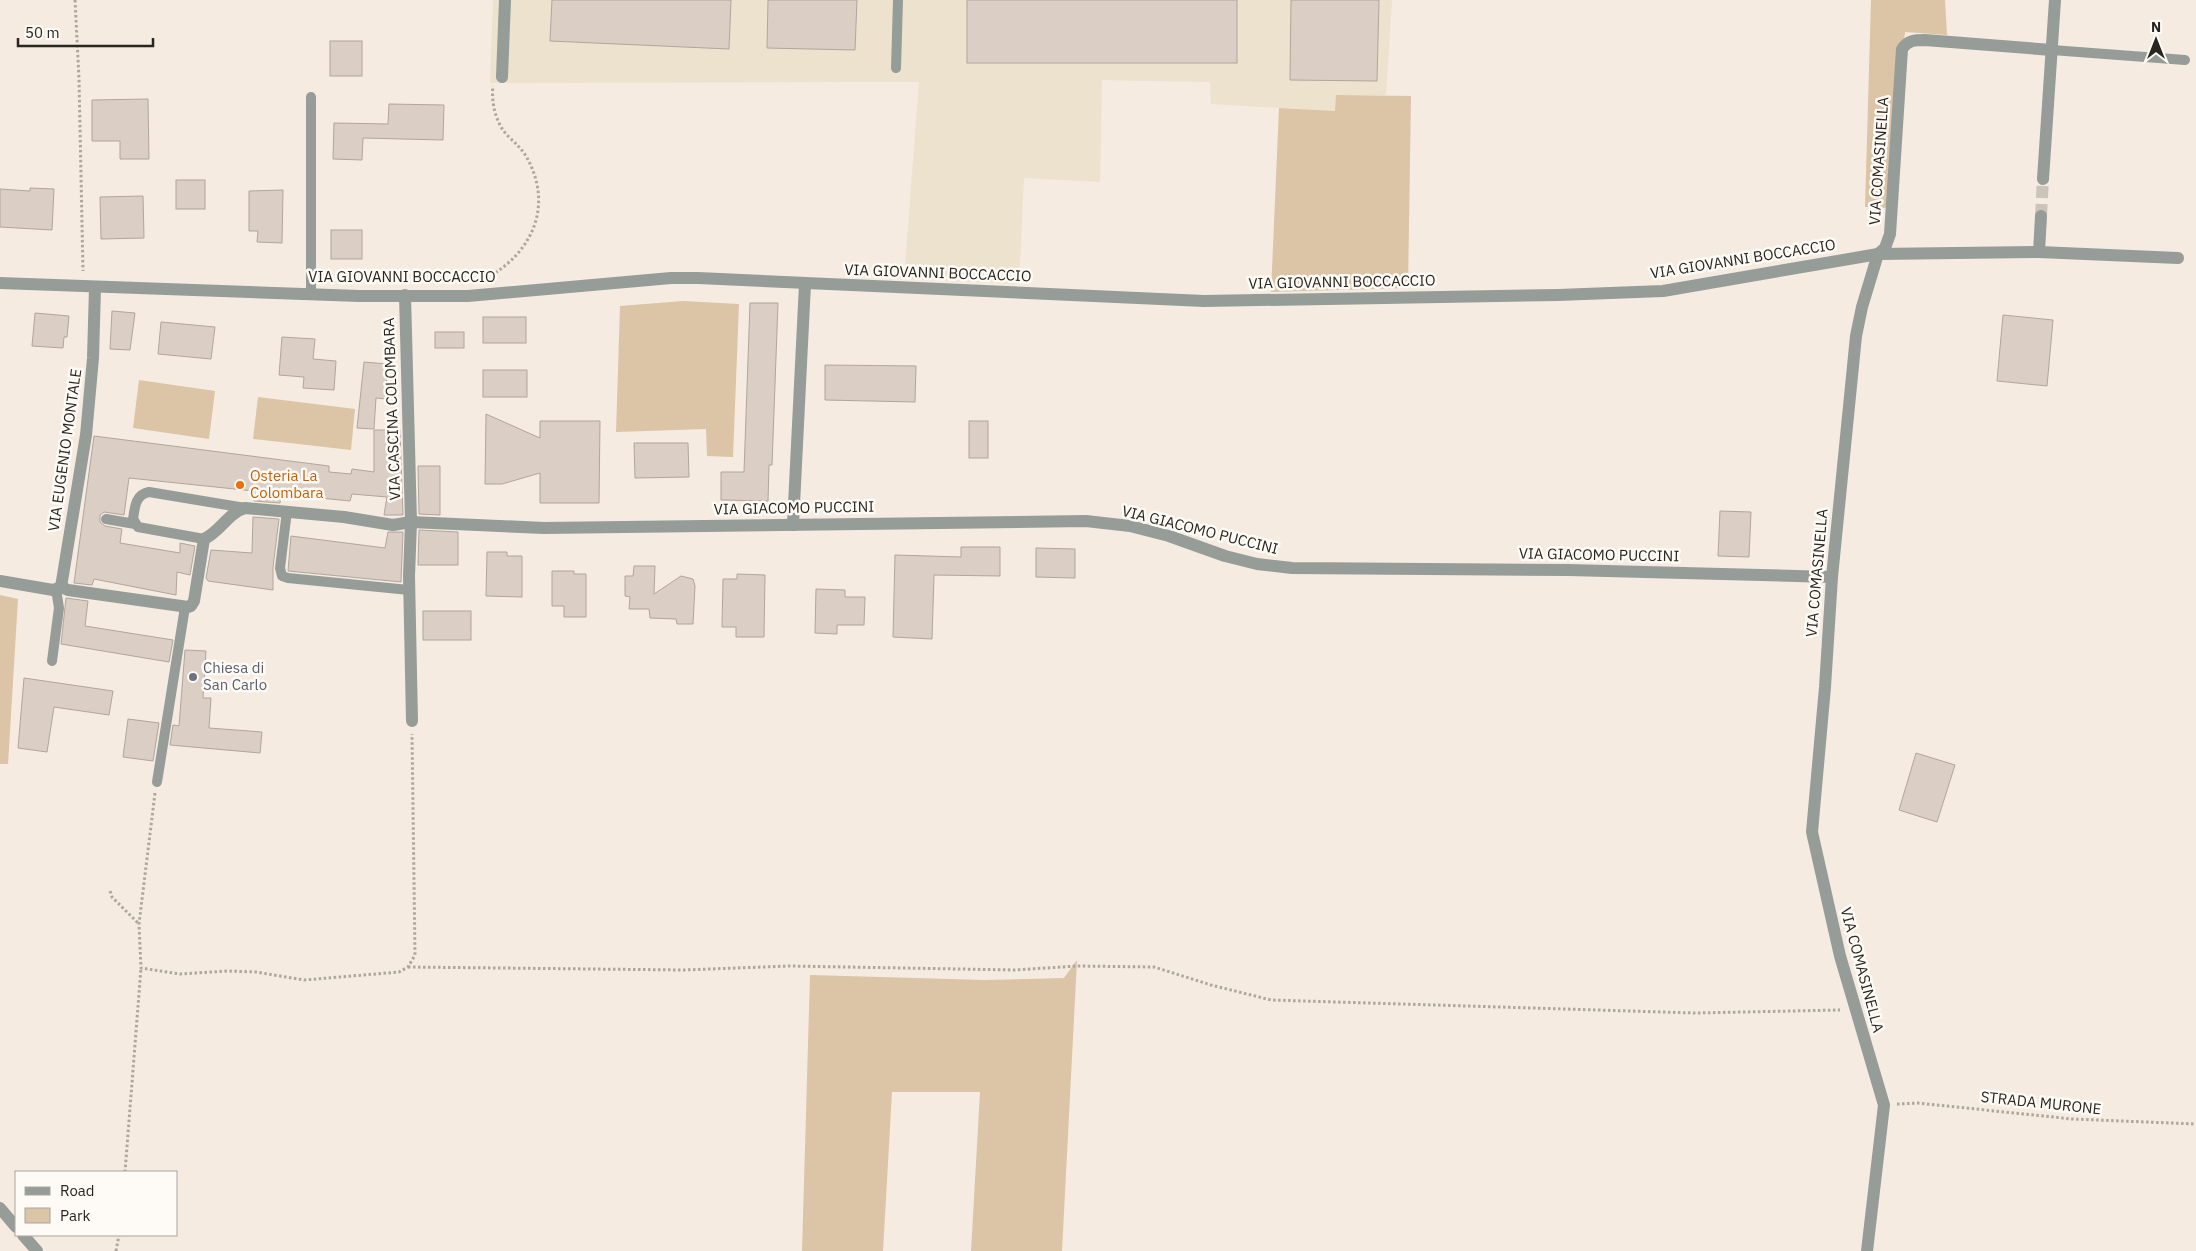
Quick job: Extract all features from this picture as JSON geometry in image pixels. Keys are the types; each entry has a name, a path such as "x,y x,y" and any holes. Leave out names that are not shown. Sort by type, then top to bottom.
{"street":[{"path":"502,72 504,0"},
{"path":"2043,179 2055,0"},
{"name":"VIA COMASINELLA","path":"1867,1251 1884,1105 1840,956 1812,832 1825,687 1832,577 1856,336 1862,307 1878,254 1885,248 1891,226 1902,49 1905,44 1912,40 1925,40 2052,50"},
{"path":"2039,252 2042,216"},
{"name":"VIA GIOVANNI BOCCACCIO","path":"0,283 311,294 468,296 671,278 1204,301 1558,295 1663,291 1878,254 2039,252 2178,258"},
{"path":"793,525 805,284"},
{"name":"VIA EUGENIO MONTALE","path":"58,588 78,514 90,396 89,287"},
{"name":"VIA CASCINA COLOMBARA","path":"405,295 411,522 409,590 412,721"},
{"path":"0,581 185,607 191,606 194,601 204,539 218,531 239,510 245,508 287,511 394,525 411,522"},
{"name":"VIA GIACOMO PUCCINI","path":"411,522 544,528 1086,521 1130,526 1169,536 1233,558 1257,564 1292,568 1568,570 1832,577"},
{"path":"0,1208 15,1225"},
{"path":"24,1236 36,1251"}],"lane":[{"path":"896,68 898,0"},
{"path":"2052,50 2185,60"},
{"path":"311,96 311,294"},
{"path":"135,524 133,519 138,497 148,492 245,508"},
{"path":"287,511 280,568 282,576 409,590"},
{"path":"106,519 135,524 142,529 204,539"},
{"path":"52,661 59,608 58,588"},
{"path":"157,782 185,607"}],"path":[{"path":"75,0 89,287"},
{"path":"468,296 481,282 508,264 526,245 538,208 538,182 532,168 520,148 502,129 495,111 492,92 493,80 496,74 502,72"},
{"path":"408,967 415,955 416,943 412,721"},
{"path":"125,1171 141,968 139,924 157,782"},
{"path":"110,891 112,897 139,924"},
{"path":"141,968 180,974 227,971 256,972 304,980 317,980 399,972 408,967 683,970 790,966 1015,970 1077,966 1154,968 1271,1000 1695,1013 1855,1010"},
{"name":"STRADA MURONE","path":"1884,1105 1918,1103 2072,1118 2196,1124"},
{"path":"116,1251 119,1236"}],"shaded area":[{"path":"493,0 1392,0 1386,95 1336,95 1336,111 1211,104 1210,82 1102,80 1100,182 1024,178 1019,284 904,279 919,82 490,83"}],"green space":[{"path":"1871,0 1945,0 1947,35 1905,32 1887,208 1865,207"},
{"path":"1336,95 1411,96 1408,288 1271,292 1279,108 1335,111"},
{"path":"683,301 739,304 733,457 707,456 706,429 616,432 620,306"},
{"path":"139,380 215,391 209,439 133,428"},
{"path":"258,397 355,409 351,450 253,439"},
{"path":"0,595 18,599 8,764 0,764"},
{"path":"1077,960 1062,1251 971,1251 980,1092 892,1092 883,1251 802,1251 810,975 985,980 1064,978"}],"building":[{"path":"552,0 731,0 729,49 550,41"},
{"path":"768,0 857,0 855,50 767,48"},
{"path":"967,0 1237,0 1237,63 967,63"},
{"path":"1291,0 1379,0 1377,81 1290,80"},
{"path":"330,41 362,41 362,76 330,76"},
{"path":"148,99 149,159 120,159 120,141 92,141 92,100"},
{"path":"389,104 444,105 443,140 363,138 362,160 333,159 334,123 388,124"},
{"path":"176,180 205,180 205,209 176,209"},
{"path":"30,188 54,189 52,230 0,227 0,189 30,191"},
{"path":"283,190 282,243 257,242 258,231 249,231 249,191"},
{"path":"143,196 144,238 101,239 100,197"},
{"path":"331,230 362,230 362,259 331,259"},
{"path":"750,303 778,303 772,465 769,465 768,501 721,500 721,472 744,472"},
{"path":"112,311 135,313 130,350 110,349"},
{"path":"35,313 69,316 67,337 64,337 63,348 32,346"},
{"path":"2003,315 2053,320 2047,386 1997,381"},
{"path":"483,317 526,317 526,343 483,343"},
{"path":"161,322 215,327 211,359 158,354"},
{"path":"435,332 464,332 464,348 435,348"},
{"path":"282,337 315,339 313,359 336,361 334,390 303,388 304,377 279,375"},
{"path":"364,362 387,364 386,399 376,398 374,429 357,428"},
{"path":"825,365 916,366 915,402 825,400"},
{"path":"483,370 527,370 527,397 483,397"},
{"path":"486,414 540,438 540,421 600,421 599,503 540,503 540,473 502,484 485,484"},
{"path":"969,421 988,421 988,458 969,458"},
{"path":"374,430 400,430 403,515 384,515 387,497 352,494 350,501 281,494 280,503 254,501 254,491 129,478 124,515 104,512 100,515 100,522 105,526 122,529 120,543 180,553 180,543 195,546 190,575 177,572 176,595 94,579 92,585 74,583 94,436 329,466 329,472 351,474 352,469 374,472"},
{"path":"634,443 688,443 689,477 635,478"},
{"path":"418,466 440,466 440,515 419,514"},
{"path":"1720,511 1751,512 1749,557 1718,556"},
{"path":"253,517 279,519 273,567 273,590 208,581 206,578 211,550 252,553"},
{"path":"419,530 458,532 458,565 418,565"},
{"path":"388,532 403,532 401,582 288,571 291,536 385,548"},
{"path":"961,547 1000,547 1000,576 934,575 932,639 893,637 895,555 961,557"},
{"path":"1036,548 1075,549 1075,578 1036,577"},
{"path":"487,552 507,552 507,556 522,556 522,597 486,596"},
{"path":"634,566 655,566 654,594 681,576 693,579 695,586 693,624 677,624 676,619 650,618 649,609 629,609 630,597 625,596 625,576 633,576"},
{"path":"552,571 574,571 574,574 586,574 586,617 564,617 564,606 552,606"},
{"path":"737,574 765,575 764,637 736,637 736,627 722,627 723,579 737,579"},
{"path":"816,589 845,590 845,597 865,597 864,625 837,625 837,634 815,633"},
{"path":"66,598 88,601 85,626 173,640 169,662 61,644"},
{"path":"423,611 471,611 471,640 423,640"},
{"path":"185,650 206,651 203,698 211,698 209,728 262,732 260,753 170,745 173,725 179,726"},
{"path":"24,678 113,691 109,715 54,707 47,752 18,748"},
{"path":"128,719 159,723 153,761 123,757"},
{"path":"1916,753 1955,765 1937,822 1899,810"}],"tunnel":[{"path":"2041,216 2043,179"}],"place":[{"name":"Osteria La Colombara","path":"240,485"},
{"name":"Chiesa di San Carlo","path":"193,677"}]}
